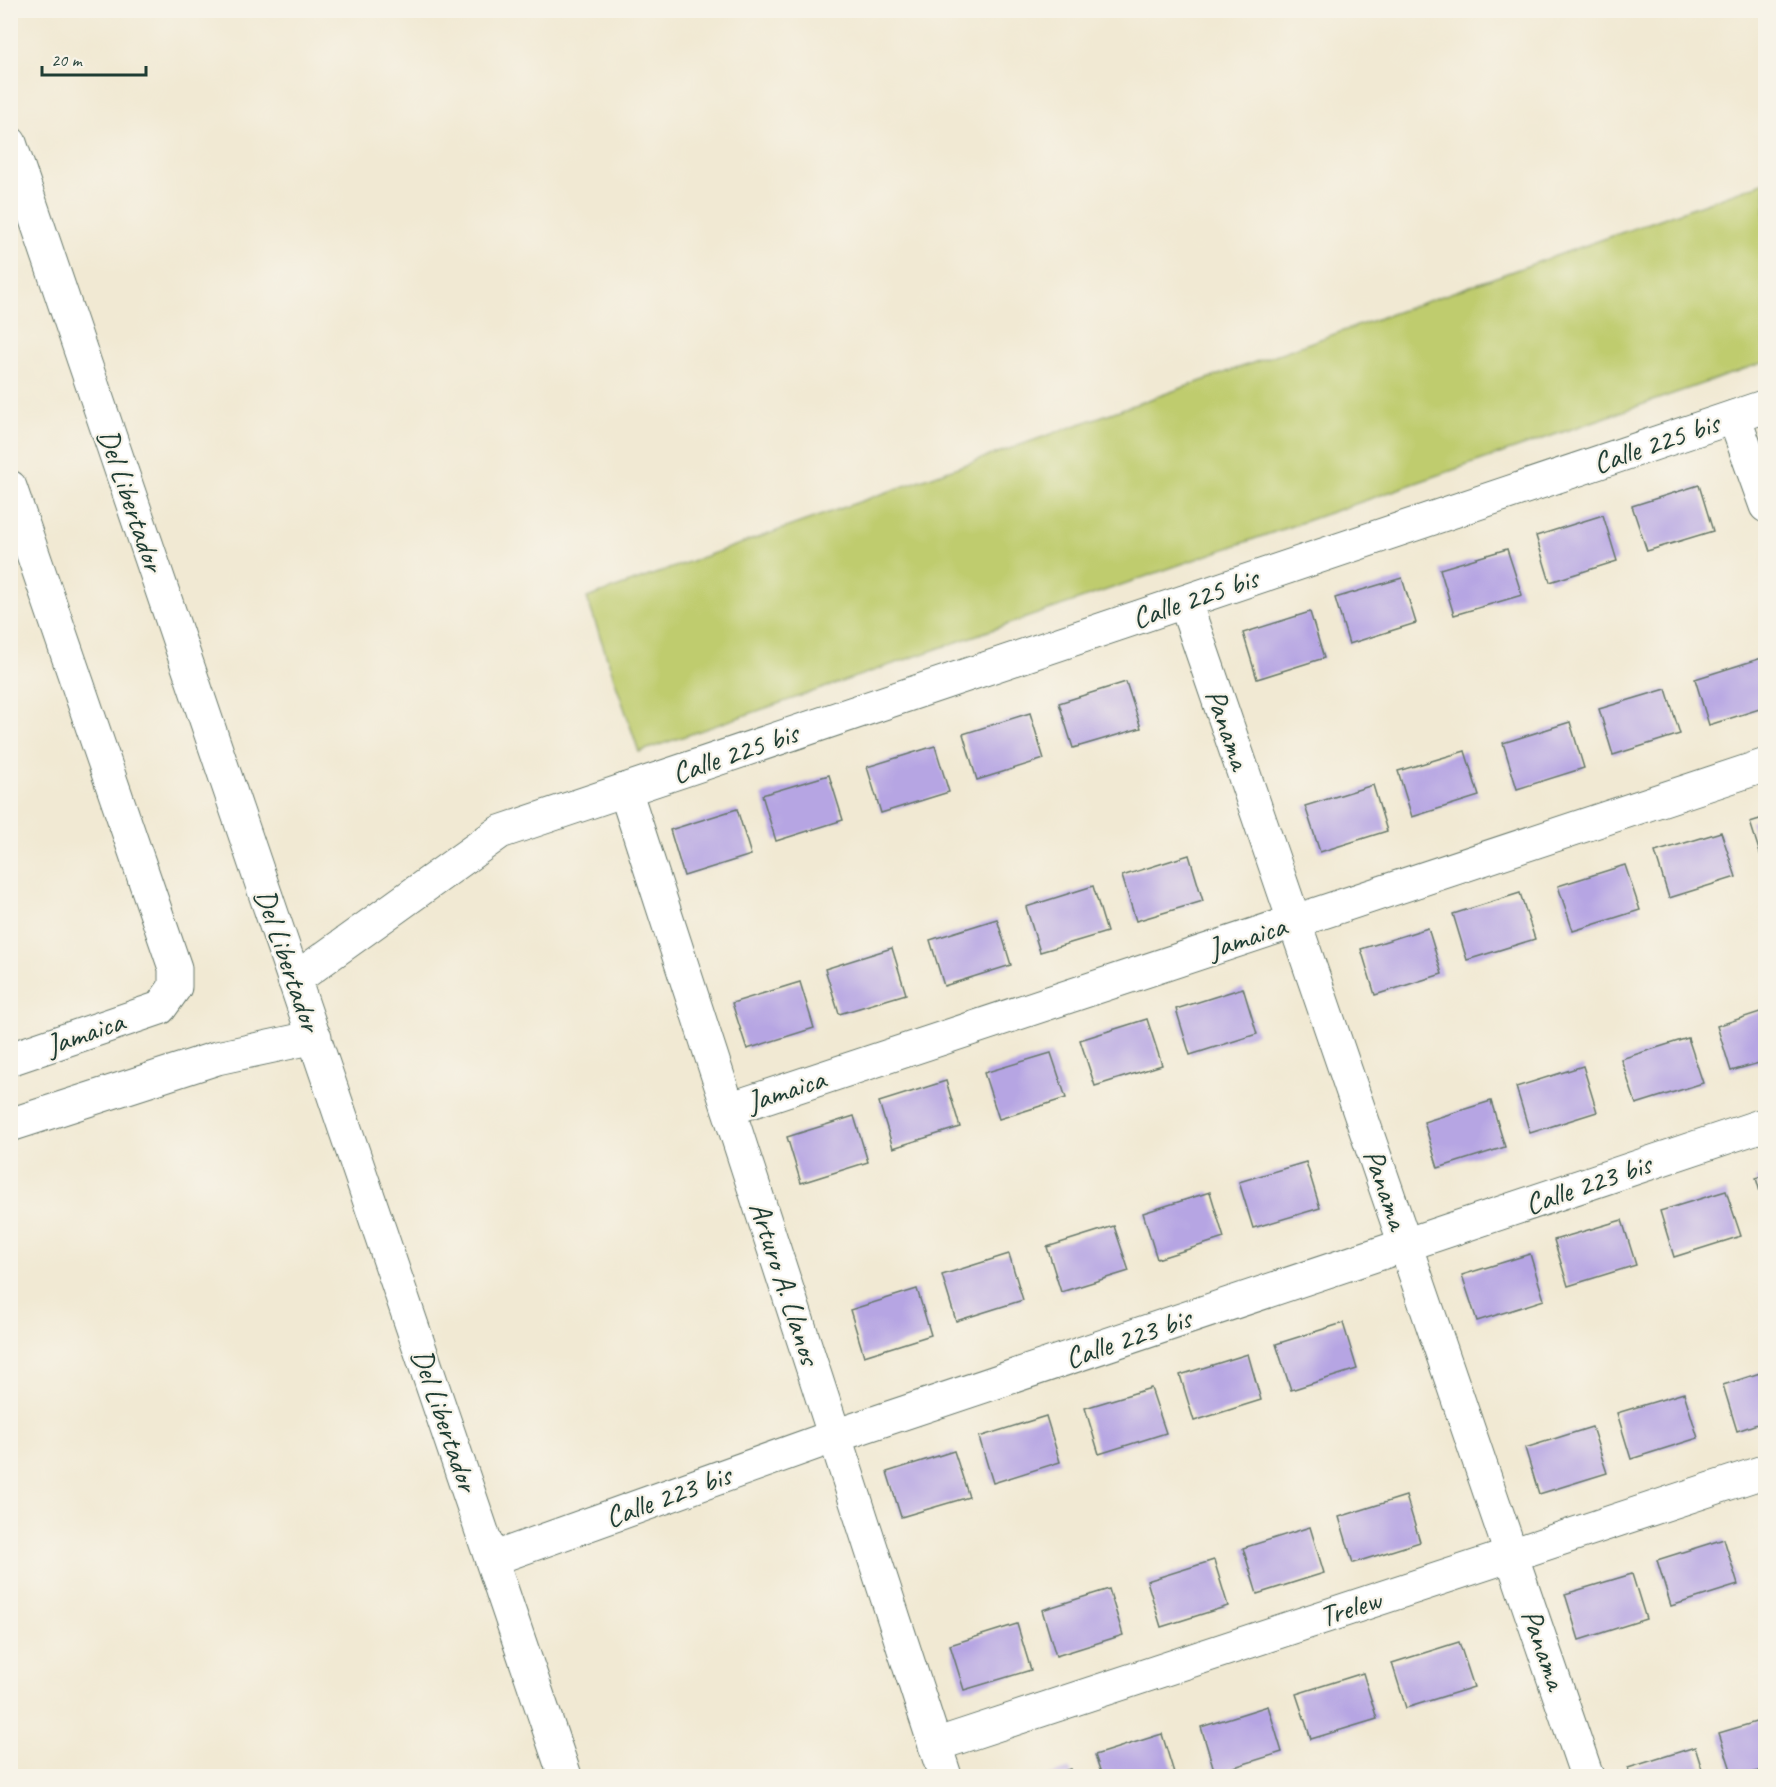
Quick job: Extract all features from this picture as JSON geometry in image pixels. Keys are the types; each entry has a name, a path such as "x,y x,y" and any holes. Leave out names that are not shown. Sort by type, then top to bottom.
{"street":[{"name":"Del Libertador","path":"10,143 565,1776"},
{"name":"Calle 225 bis","path":"294,980 500,832 1766,406"},
{"path":"1734,417 1766,506"},
{"name":"Jamaica","path":"10,488 175,968 175,987 160,1008 10,1059"},
{"name":"Panama","path":"1185,602 1587,1776"},
{"name":"Jamaica","path":"729,1109 1766,765"},
{"name":"Arturo A. Llanos","path":"625,790 945,1776"},
{"path":"10,1125 217,1058 315,1037"},
{"name":"Calle 223 bis","path":"492,1559 835,1437 1766,1124"},
{"name":"Trelew","path":"935,1745 1766,1471"}],"green space":[{"path":"1765,182 1765,362 639,752 587,598"}],"building":[{"path":"1699,485 1713,531 1647,551 1632,506"},
{"path":"1603,515 1617,561 1550,582 1536,536"},
{"path":"1507,549 1522,595 1454,615 1440,569"},
{"path":"1402,578 1416,623 1349,644 1335,598"},
{"path":"1310,612 1324,658 1257,679 1243,633"},
{"path":"1762,658 1766,669 1766,707 1709,725 1695,679"},
{"path":"1126,682 1141,728 1073,748 1059,703"},
{"path":"1666,689 1680,734 1613,755 1599,709"},
{"path":"1030,713 1044,759 977,780 963,734"},
{"path":"1570,722 1584,768 1517,789 1503,743"},
{"path":"935,746 949,792 881,813 867,767"},
{"path":"1465,751 1479,796 1412,817 1398,771"},
{"path":"829,775 843,820 776,841 762,795"},
{"path":"1373,785 1387,831 1320,852 1305,806"},
{"path":"737,809 751,855 684,876 670,830"},
{"path":"1766,817 1766,869 1765,869 1750,822"},
{"path":"1721,832 1736,877 1669,898 1655,852"},
{"path":"1189,855 1203,901 1136,921 1122,876"},
{"path":"1625,865 1640,910 1573,931 1558,886"},
{"path":"1093,886 1107,932 1040,952 1026,907"},
{"path":"1520,893 1535,939 1467,960 1453,914"},
{"path":"997,919 1011,965 944,986 930,940"},
{"path":"1428,928 1442,974 1375,995 1361,949"},
{"path":"892,948 906,994 839,1014 825,969"},
{"path":"800,982 814,1028 747,1049 732,1003"},
{"path":"1243,988 1257,1034 1190,1055 1176,1009"},
{"path":"1766,1010 1766,1061 1731,1071 1717,1026"},
{"path":"1147,1019 1162,1065 1095,1086 1080,1040"},
{"path":"1688,1038 1703,1083 1636,1104 1621,1059"},
{"path":"1051,1053 1066,1098 999,1119 984,1073"},
{"path":"1583,1066 1597,1112 1530,1133 1516,1087"},
{"path":"946,1081 960,1127 893,1148 879,1102"},
{"path":"1491,1101 1505,1147 1438,1168 1424,1122"},
{"path":"854,1116 868,1162 801,1183 787,1137"},
{"path":"1306,1162 1320,1208 1253,1228 1239,1182"},
{"path":"1766,1175 1766,1209 1765,1209 1756,1178"},
{"path":"1726,1191 1741,1236 1674,1257 1660,1211"},
{"path":"1210,1192 1224,1238 1157,1259 1143,1213"},
{"path":"1622,1220 1636,1265 1568,1286 1554,1240"},
{"path":"1114,1226 1129,1271 1061,1292 1047,1247"},
{"path":"1009,1254 1023,1300 956,1321 942,1275"},
{"path":"1530,1254 1544,1300 1477,1321 1462,1275"},
{"path":"917,1289 931,1335 864,1356 850,1310"},
{"path":"1343,1323 1357,1369 1291,1390 1276,1344"},
{"path":"1248,1354 1261,1400 1194,1421 1180,1375"},
{"path":"1766,1371 1766,1421 1737,1431 1723,1385"},
{"path":"1151,1388 1166,1433 1099,1454 1085,1408"},
{"path":"1684,1393 1698,1438 1631,1459 1617,1413"},
{"path":"1046,1416 1060,1462 993,1483 979,1437"},
{"path":"1592,1427 1607,1473 1539,1494 1525,1448"},
{"path":"954,1451 969,1497 901,1517 887,1472"},
{"path":"1406,1496 1420,1542 1353,1563 1339,1517"},
{"path":"1310,1527 1324,1573 1257,1594 1243,1548"},
{"path":"1724,1539 1738,1585 1671,1606 1657,1560"},
{"path":"1214,1560 1228,1606 1161,1627 1147,1581"},
{"path":"1632,1574 1646,1619 1579,1640 1565,1594"},
{"path":"1109,1589 1123,1635 1056,1656 1042,1610"},
{"path":"1017,1624 1031,1670 964,1690 950,1645"},
{"path":"1459,1642 1474,1687 1406,1708 1392,1663"},
{"path":"1363,1673 1377,1719 1311,1739 1296,1694"},
{"path":"1268,1706 1282,1752 1215,1773 1201,1727"},
{"path":"1766,1719 1766,1769 1733,1776 1719,1733"},
{"path":"1162,1734 1175,1776 1102,1776 1095,1755"},
{"path":"1695,1747 1704,1776 1630,1776 1628,1768"},
{"path":"1070,1769 1072,1776 1048,1776"}]}
